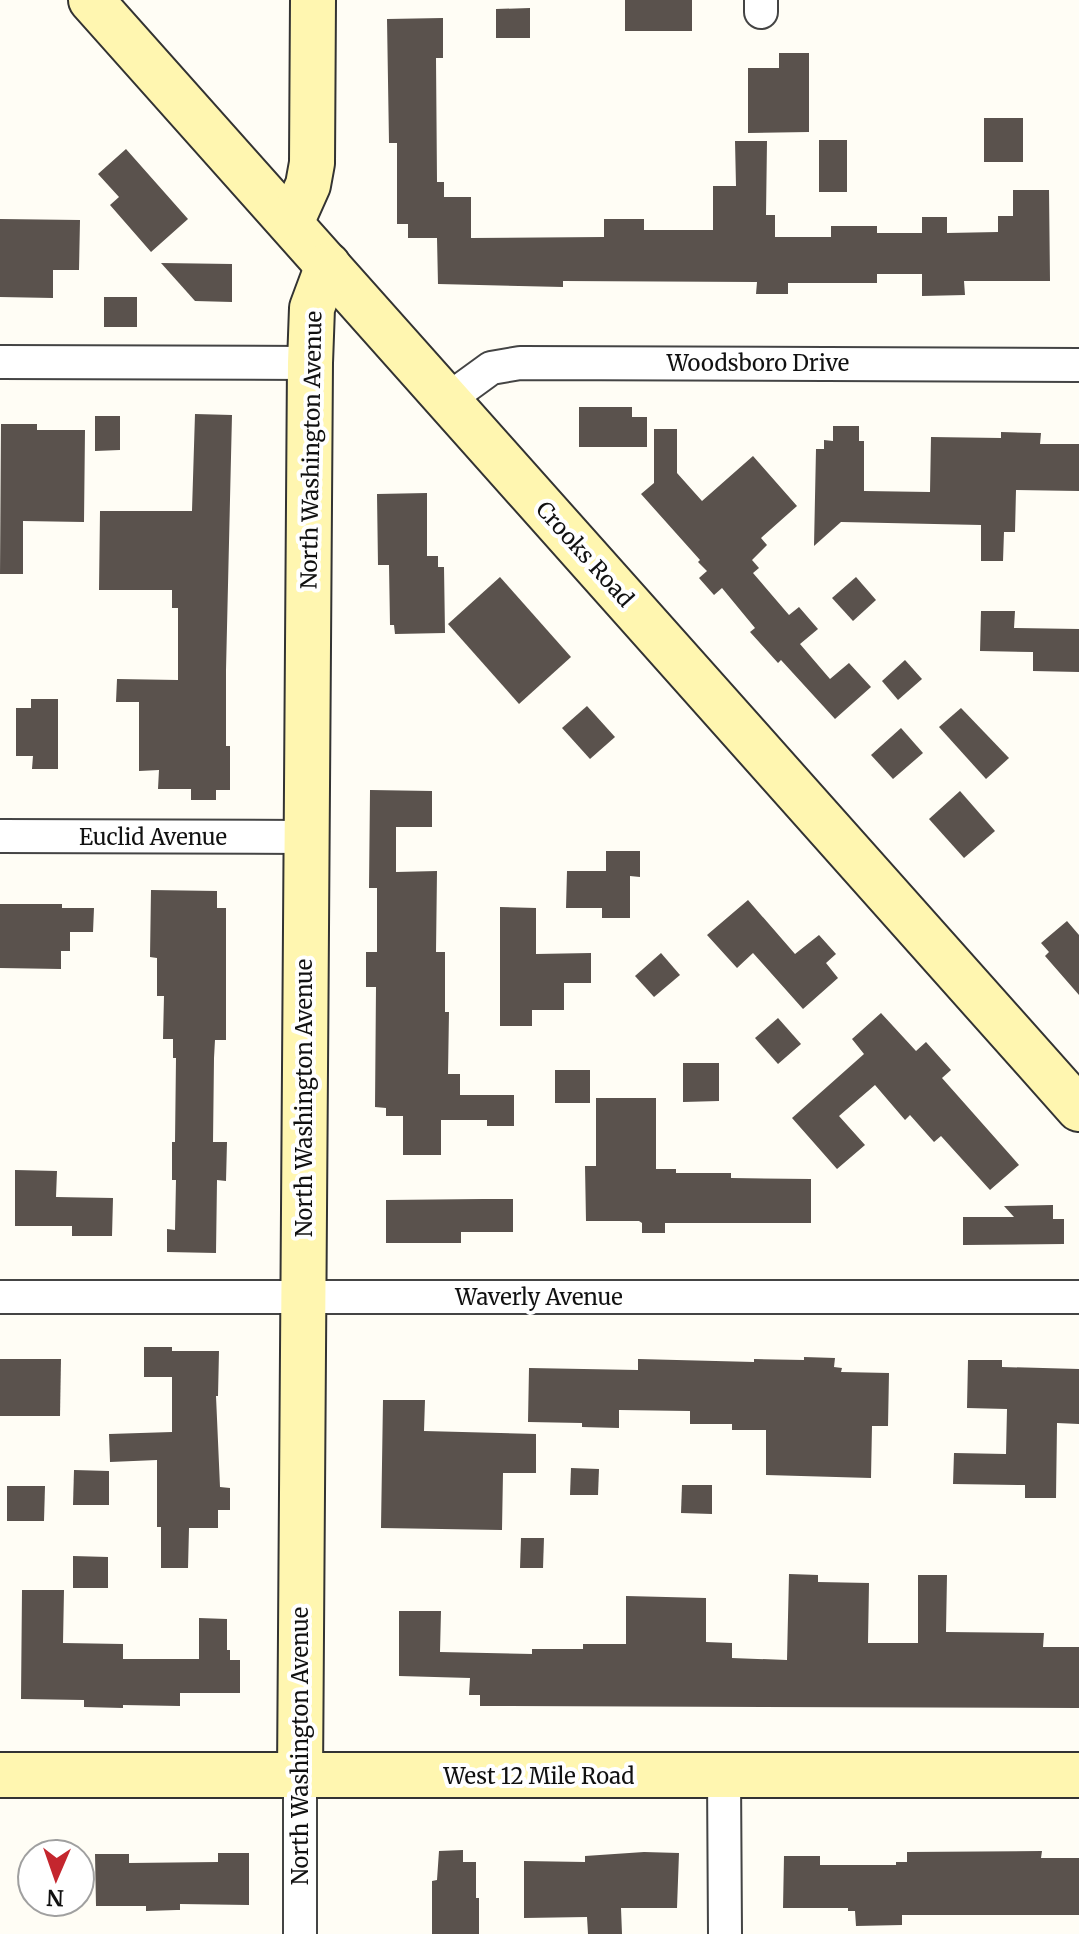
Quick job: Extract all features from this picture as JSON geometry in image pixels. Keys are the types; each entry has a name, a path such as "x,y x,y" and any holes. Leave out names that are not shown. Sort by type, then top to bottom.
{"main road":[{"name":"Crooks Road","path":"91,0 1079,1109"},
{"path":"291,223 308,185 312,163 313,0"},
{"name":"North Washington Avenue","path":"300,1775 310,363 312,308 328,265"},
{"name":"West 12 Mile Road","path":"0,1775 1079,1775"}],"street":[{"path":"0,362 310,363"},
{"name":"Woodsboro Drive","path":"447,400 491,368 520,363 1079,365"},
{"name":"Euclid Avenue","path":"0,836 306,837"},
{"name":"Waverly Avenue","path":"0,1297 1079,1297"},
{"name":"North Washington Avenue","path":"300,1775 300,1934"},
{"path":"724,1776 725,1934"}],"building":[{"path":"625,0 692,0 692,31 625,31"},
{"path":"530,8 530,38 496,38 496,9"},
{"path":"443,18 443,58 436,58 437,182 444,182 444,197 471,197 471,238 604,237 604,219 644,219 644,230 713,230 713,186 736,186 735,141 767,141 766,215 775,215 775,237 831,237 831,226 877,226 877,233 922,233 922,217 947,217 947,233 998,232 998,216 1013,216 1013,190 1049,190 1050,281 964,281 965,295 922,296 922,274 877,274 877,283 788,283 788,294 756,294 757,282 563,281 563,287 438,284 437,238 408,238 408,224 397,224 397,143 389,143 387,19"},
{"path":"779,53 809,53 809,132 748,133 748,68 779,68"},
{"path":"984,118 1023,118 1023,162 984,162"},
{"path":"819,140 847,140 847,192 819,192"},
{"path":"126,149 188,219 151,252 110,205 119,197 98,174"},
{"path":"0,219 80,220 79,270 53,270 53,298 0,297"},
{"path":"161,263 232,264 232,302 195,301"},
{"path":"104,297 137,297 137,327 104,327"},
{"path":"579,407 632,407 632,417 647,417 647,447 579,447"},
{"path":"195,414 232,415 226,670 226,746 230,746 230,790 216,790 216,800 191,800 191,789 158,789 159,770 139,771 139,702 116,702 117,679 178,680 178,608 172,608 172,590 99,590 100,511 192,511"},
{"path":"95,416 120,416 120,450 95,451"},
{"path":"1,424 37,424 37,430 85,430 84,522 23,521 23,574 0,574"},
{"path":"833,426 859,426 859,441 864,441 864,491 930,492 931,437 1001,438 1001,432 1041,433 1040,444 1079,444 1079,491 1016,490 1015,532 1004,532 1003,561 981,561 981,525 841,522 814,546 816,449 824,449 824,440 833,441"},
{"path":"654,429 677,429 677,473 702,501 753,456 797,506 761,538 767,545 752,560 759,568 753,573 789,615 799,607 818,629 800,644 830,679 849,663 871,687 835,719 781,660 778,663 750,632 755,628 722,588 714,595 699,578 707,571 698,562 700,560 641,494 654,483"},
{"path":"427,493 427,556 438,556 438,567 444,567 445,633 395,634 394,625 390,625 389,565 378,565 377,494"},
{"path":"500,577 571,657 519,704 448,624"},
{"path":"856,577 876,600 853,621 832,598"},
{"path":"981,611 1015,611 1014,628 1079,629 1079,672 1033,671 1033,652 980,651"},
{"path":"905,660 922,679 898,700 882,681"},
{"path":"31,699 58,699 58,769 32,769 33,756 16,756 16,708 31,708"},
{"path":"587,706 615,737 590,759 562,728"},
{"path":"961,708 1009,758 986,779 939,727"},
{"path":"901,728 923,753 893,779 871,755"},
{"path":"370,790 432,791 432,827 396,827 396,872 437,871 436,952 445,952 445,1012 449,1012 448,1074 460,1074 460,1095 514,1095 514,1126 487,1126 487,1120 441,1120 441,1155 403,1155 403,1116 386,1116 386,1108 375,1107 376,987 366,987 366,952 377,952 377,888 369,888"},
{"path":"960,791 995,831 964,858 929,819"},
{"path":"606,851 640,851 640,877 630,876 630,918 602,918 602,908 566,908 567,871 606,871"},
{"path":"151,890 217,891 217,908 226,908 226,1040 215,1040 213,1142 227,1142 226,1181 217,1180 216,1253 167,1252 167,1229 175,1230 176,1180 172,1180 172,1142 175,1142 176,1058 173,1058 173,1039 163,1039 164,996 157,996 157,958 150,957"},
{"path":"748,900 795,954 819,935 836,954 826,963 838,978 803,1009 753,953 737,968 707,935"},
{"path":"0,904 62,904 62,908 94,908 93,932 70,932 70,951 61,951 61,969 0,968"},
{"path":"500,907 536,908 536,954 591,953 591,983 564,983 564,1010 532,1010 532,1026 500,1026"},
{"path":"1067,921 1079,935 1079,995 1045,956 1049,952 1041,943"},
{"path":"661,953 680,975 654,997 635,976"},
{"path":"881,1013 916,1051 926,1042 951,1070 942,1078 1019,1165 990,1190 941,1136 934,1142 910,1115 905,1120 875,1085 839,1116 865,1145 837,1169 792,1118 864,1054 852,1039"},
{"path":"778,1018 801,1044 778,1064 755,1038"},
{"path":"683,1063 719,1063 719,1101 683,1102"},
{"path":"555,1070 590,1070 590,1103 555,1103"},
{"path":"596,1098 656,1098 656,1169 676,1169 676,1173 731,1173 731,1178 811,1179 811,1223 665,1223 665,1233 642,1233 642,1223 639,1221 586,1221 585,1166 596,1166"},
{"path":"15,1170 57,1171 56,1197 113,1198 112,1236 72,1236 72,1226 15,1226"},
{"path":"513,1199 513,1232 461,1232 461,1243 386,1243 386,1200"},
{"path":"1053,1205 1053,1219 1064,1219 1064,1244 963,1245 963,1217 1014,1217 1004,1206"},
{"path":"144,1347 172,1347 172,1351 219,1351 216,1396 220,1487 230,1488 230,1510 218,1510 218,1528 189,1528 188,1568 161,1568 161,1527 157,1527 157,1460 110,1462 109,1434 172,1432 172,1377 144,1377"},
{"path":"804,1357 835,1358 834,1367 842,1368 841,1372 889,1373 888,1426 872,1426 871,1478 766,1475 766,1430 732,1430 732,1424 690,1424 690,1411 619,1410 619,1428 582,1427 582,1423 528,1422 529,1368 638,1370 638,1359 754,1362 754,1359 804,1360"},
{"path":"0,1359 61,1359 60,1416 0,1416"},
{"path":"968,1360 1002,1360 1002,1367 1079,1369 1079,1424 1057,1423 1056,1498 1025,1498 1025,1485 953,1484 954,1453 1006,1454 1007,1409 967,1408"},
{"path":"383,1400 425,1400 424,1431 536,1434 536,1473 503,1473 502,1530 381,1528"},
{"path":"571,1468 599,1469 598,1495 570,1495"},
{"path":"74,1470 109,1471 109,1505 73,1505"},
{"path":"682,1485 712,1485 712,1514 681,1513"},
{"path":"7,1486 45,1486 44,1521 7,1521"},
{"path":"521,1538 544,1538 543,1568 520,1568"},
{"path":"73,1556 108,1557 108,1588 73,1588"},
{"path":"789,1574 818,1575 818,1582 869,1583 868,1643 918,1643 918,1575 947,1575 946,1632 1044,1633 1043,1647 1079,1647 1079,1708 480,1706 480,1695 469,1695 470,1678 399,1676 399,1611 441,1611 440,1652 532,1654 532,1649 583,1649 583,1644 626,1644 626,1596 706,1598 706,1642 732,1643 732,1658 787,1660"},
{"path":"22,1590 64,1590 63,1643 123,1644 123,1659 199,1659 199,1618 227,1619 230,1660 240,1660 240,1693 180,1693 180,1706 123,1705 123,1708 84,1707 84,1700 21,1699"},
{"path":"463,1850 463,1862 476,1862 479,1934 432,1934 432,1881 437,1880 439,1851"},
{"path":"1042,1851 1041,1858 1079,1858 1079,1915 902,1915 902,1925 856,1926 855,1911 848,1911 848,1908 783,1908 784,1856 820,1856 820,1865 896,1865 896,1862 907,1862 907,1852"},
{"path":"218,1853 249,1853 249,1905 180,1904 180,1910 146,1911 146,1906 96,1906 96,1854 129,1854 129,1863 218,1862"},
{"path":"679,1853 677,1908 621,1908 622,1934 588,1934 587,1917 524,1918 524,1861 585,1862 585,1856"}]}
